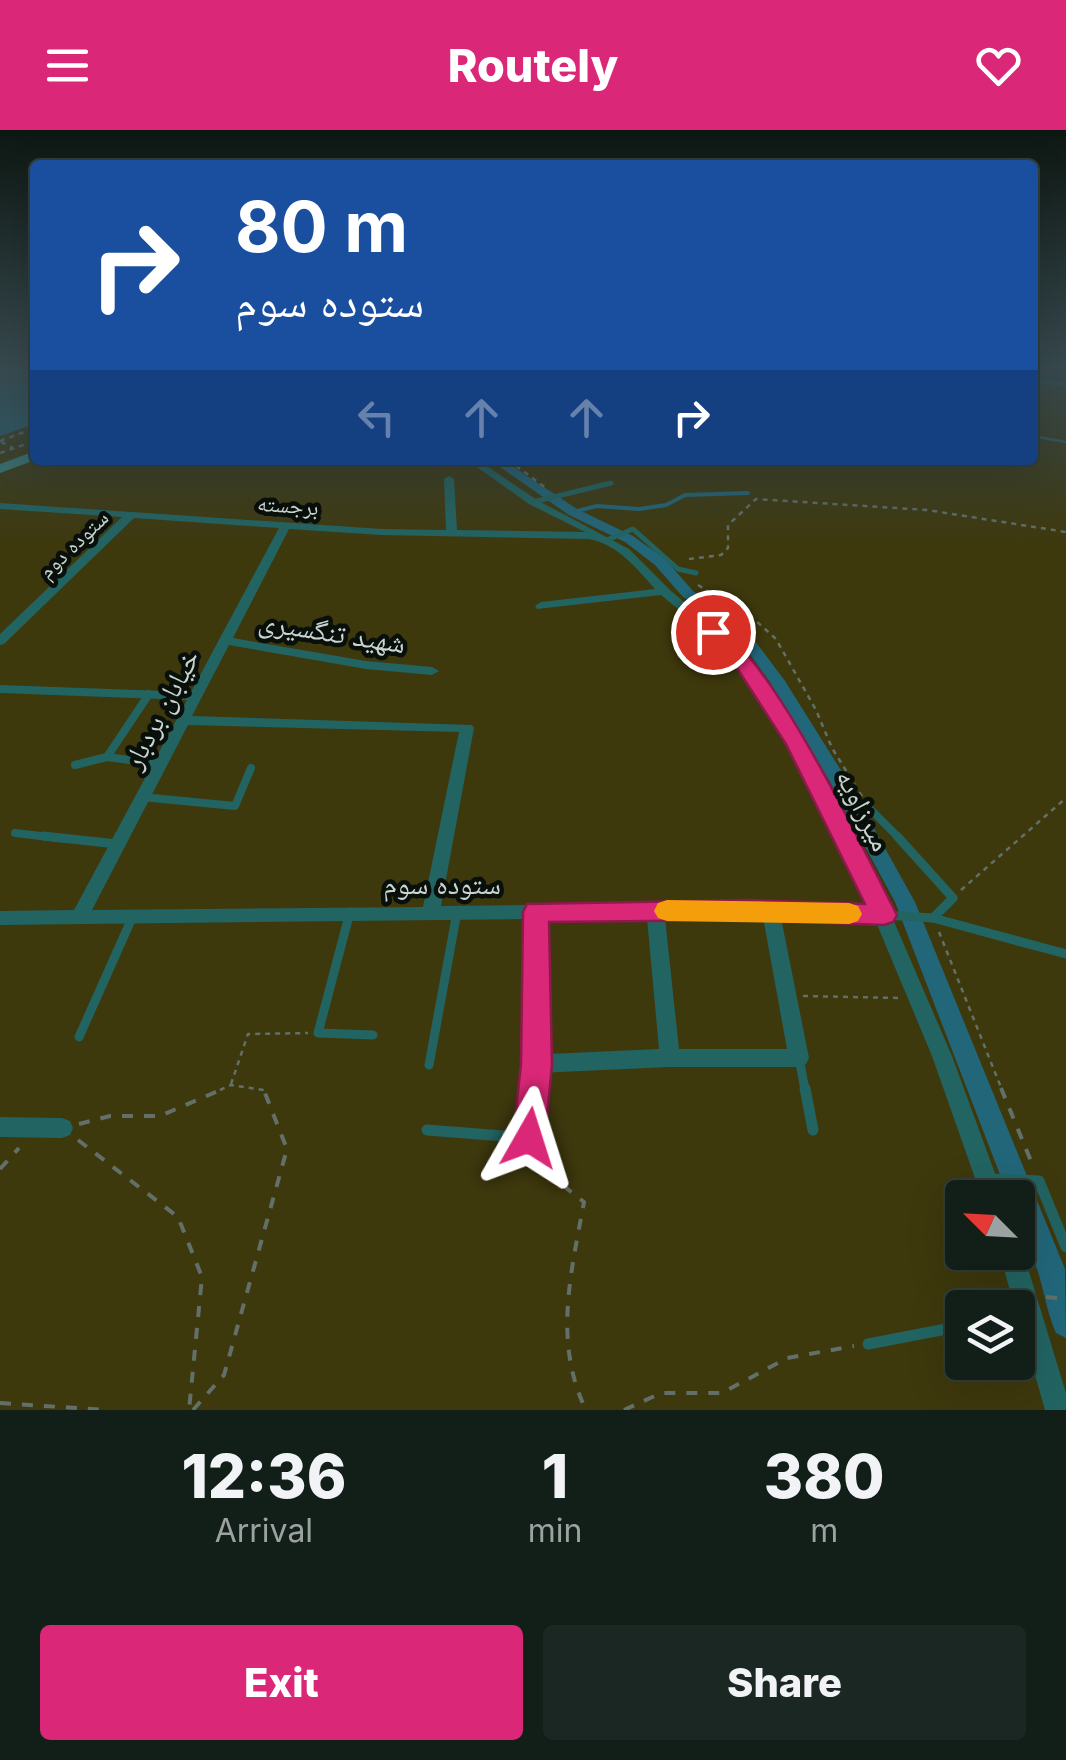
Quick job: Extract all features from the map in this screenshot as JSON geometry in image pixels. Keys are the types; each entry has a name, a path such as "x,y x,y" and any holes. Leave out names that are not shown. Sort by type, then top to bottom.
{"street":[{"path":"0,456 30,446"},
{"path":"0,469 30,458"},
{"name":"میرزاویه","path":"480,465 537,500 610,536 737,654 796,744 891,915 992,1179"},
{"path":"450,479 452,534"},
{"name":"برجسته","path":"0,506 452,534 610,536"},
{"name":"ستوده دوم","path":"0,642 130,516"},
{"name":"خیابان بردبار","path":"80,916 286,525"},
{"path":"541,606 665,591"},
{"name":"شهید تنگسیری","path":"225,640 366,665 432,671"},
{"path":"0,689 196,696"},
{"path":"183,720 467,728 431,911"},
{"name":"ستوده سوم","path":"0,918 431,911 891,915"},
{"path":"656,911 670,1058"},
{"path":"536,912 537,1064 798,1058 771,911"},
{"path":"0,1126 62,1128"},
{"path":"1035,1329 1058,1410"}],"lane":[{"path":"537,500 610,482"},
{"path":"610,536 633,529 678,569 696,572"},
{"path":"107,757 149,694"},
{"path":"75,765 107,757 160,764"},
{"path":"142,797 235,806 251,768"},
{"path":"870,809 926,864 953,898 928,918"},
{"path":"15,833 118,844"},
{"path":"350,912 318,1032 372,1035"},
{"path":"429,1065 457,912"},
{"path":"79,1038 134,914"},
{"path":"891,915 928,918 1066,954"},
{"path":"798,1058 814,1130"},
{"path":"427,1130 529,1138 537,1064"},
{"path":"992,1179 1013,1180"},
{"path":"1035,1183 1066,1247"},
{"path":"868,1344 945,1329"}],"path":[{"path":"0,441 30,430"},
{"path":"0,441 13,448"},
{"path":"0,456 30,445"},
{"path":"515,465 554,495"},
{"path":"667,561 720,555 728,548 725,540 732,515 756,498 928,510 1066,532"},
{"path":"696,572 692,582 755,620 776,639 832,748 870,809"},
{"path":"953,898 1066,798"},
{"path":"928,918 1034,1180"},
{"path":"787,995 920,999"},
{"path":"231,1085 248,1034 318,1032"},
{"path":"62,1128 110,1116 160,1116 231,1085 263,1088 287,1148 224,1376 191,1410"},
{"path":"0,1169 37,1128"},
{"path":"62,1128 178,1217 202,1277 191,1410"},
{"path":"529,1138 542,1170 584,1202 566,1310 570,1386 586,1410"},
{"path":"1035,1307 1066,1299"},
{"path":"624,1410 661,1393 722,1393 787,1358 868,1344"},
{"path":"0,1403 106,1410"}],"shaded area":[{"path":"0,426 30,426 30,465 1038,465 1038,426 1066,426 1066,1410 0,1410"}],"water":[{"path":"0,426 30,426 0,436"}],"waterway":[{"path":"1038,437 1066,442"},
{"path":"503,465 573,512 629,539 660,562 688,594 738,628 777,681 838,780 905,902 1051,1269 1066,1323"},
{"path":"573,512 597,506 639,509 666,505 685,495 748,493"}],"slow traffic":[{"path":"667,911 849,914"}],"route":[{"path":"529,1138 537,1064 536,912 750,910 884,915 796,744 737,654 713,632"}]}
